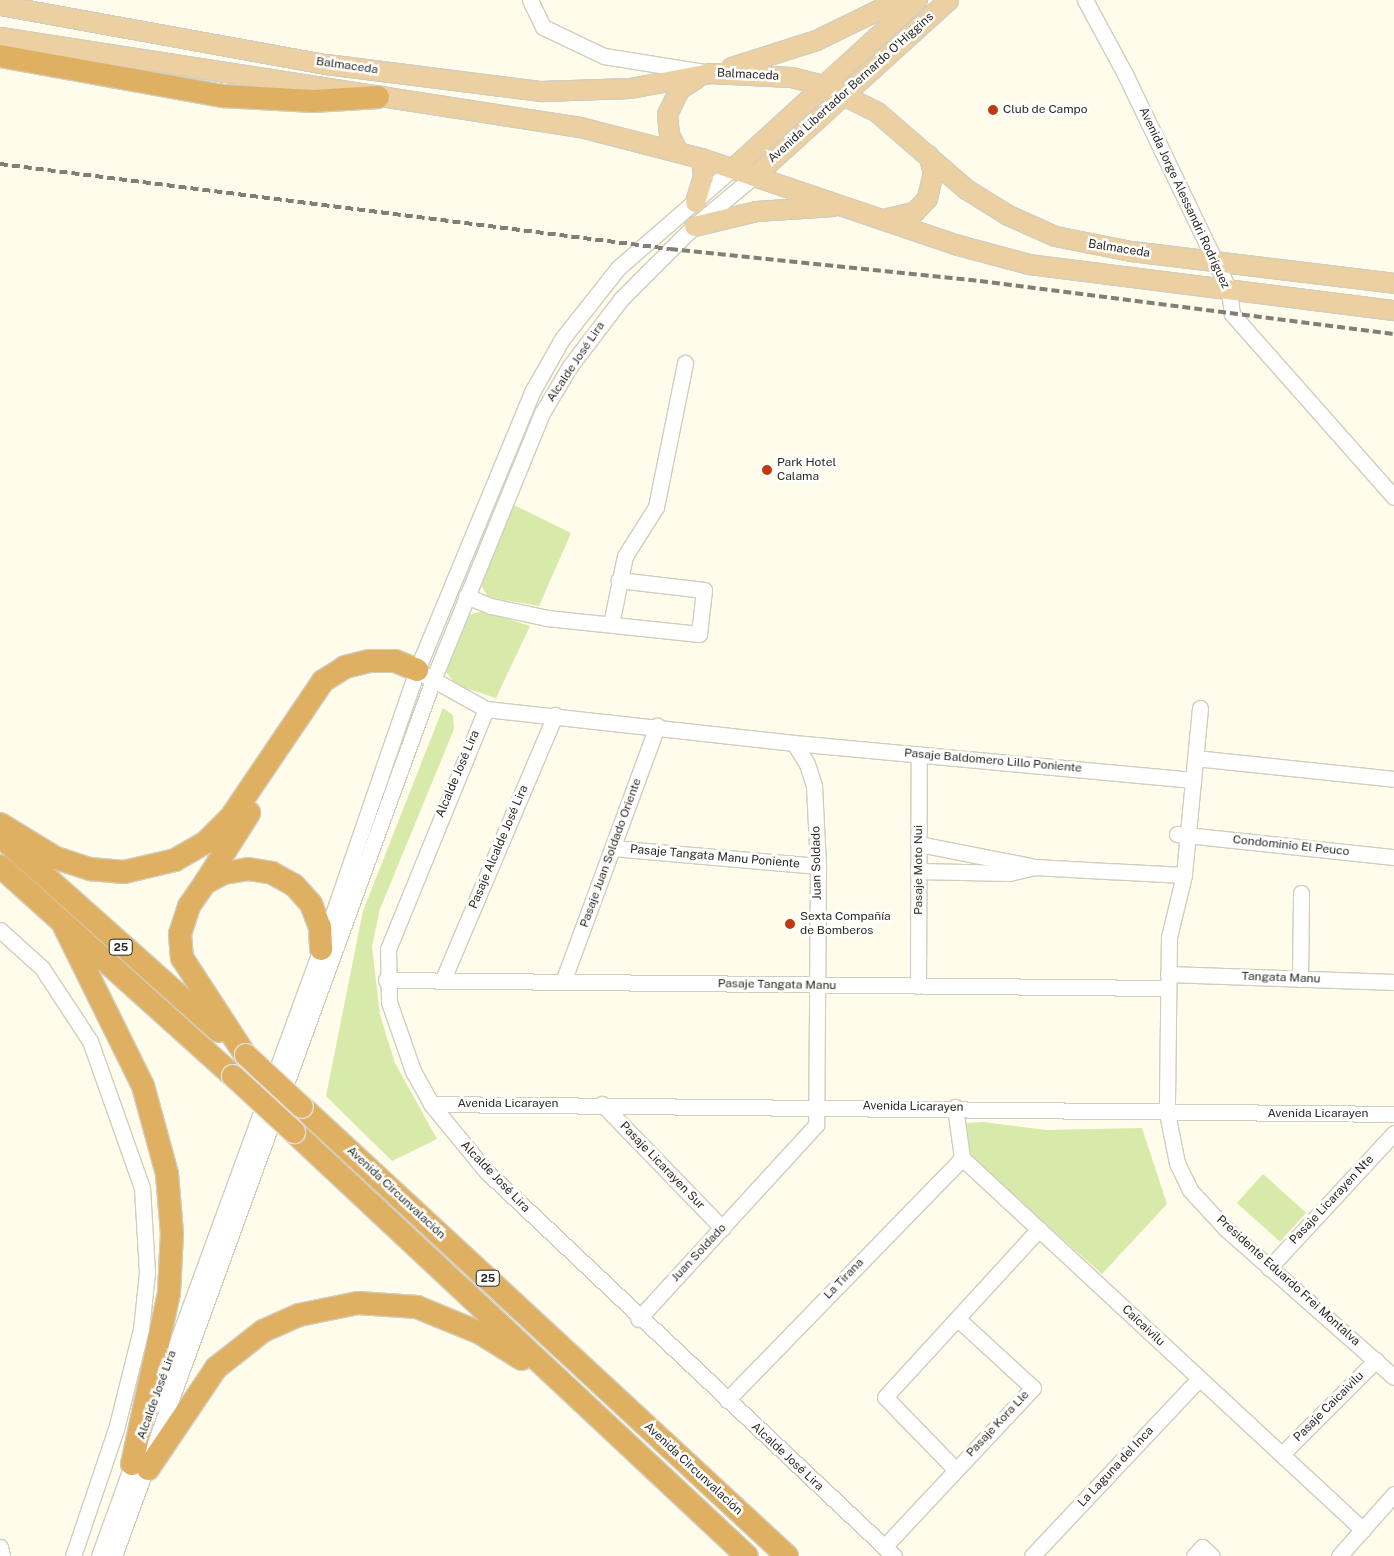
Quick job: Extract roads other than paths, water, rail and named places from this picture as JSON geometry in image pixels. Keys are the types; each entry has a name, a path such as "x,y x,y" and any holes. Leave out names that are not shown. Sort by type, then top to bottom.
{"highway":[{"path":"0,56 223,96 313,101 378,98"},
{"path":"0,824 56,858 90,869 133,871 175,860 206,842 231,817 323,681 345,667 369,660 395,661 425,675"},
{"path":"246,1055 182,958 180,934 184,915 263,790 336,689 380,668 425,675"},
{"name":"Avenida Circunvalación","path":"0,836 246,1055 786,1554"},
{"name":"Avenida Circunvalación","path":"0,866 64,926 294,1132 747,1556"},
{"path":"205,883 248,869 283,878 311,904 320,927 321,949"},
{"path":"64,926 143,1086 168,1184 169,1293 140,1466"},
{"path":"140,1466 230,1354 281,1322 328,1307 377,1303 436,1312 560,1382"}],"main road":[{"name":"Avenida Libertador Bernardo O'Higgins","path":"734,168 917,0"},
{"name":"Avenida Libertador Bernardo O'Higgins","path":"754,176 948,0"},
{"path":"678,152 667,124 670,105 685,83 710,73 816,40 886,3"},
{"name":"Balmaceda","path":"0,5 326,64 541,91 630,88 710,73 791,77 823,85 877,112 987,203 1055,236 1105,248 1394,283"},
{"name":"Balmaceda","path":"0,37 378,98 530,117 701,158 886,218 958,246 1029,264 1394,310"},
{"path":"870,70 877,112"},
{"path":"886,218 905,216 928,198 933,172 928,155"},
{"path":"695,202 703,176 701,158"},
{"path":"694,226 756,211 844,205"}],"street":[{"path":"530,0 544,27 604,56 710,73"},
{"name":"Avenida Jorge Alessandri Rodríguez","path":"1085,0 1229,290 1232,314 1394,498"},
{"name":"Alcalde José Lira","path":"99,1556 140,1466 492,484 546,365 611,275 734,168"},
{"name":"Alcalde José Lira","path":"114,1556 140,1466 321,949 425,675 466,596 556,389 609,314 694,226 754,176"},
{"path":"611,624 625,556 656,508 685,363"},
{"path":"466,596 510,610 699,634 704,590 619,580"},
{"path":"425,675 486,709 555,714 794,742"},
{"name":"Presidente Eduardo Frei Montalva","path":"1200,708 1193,780 1183,834 1184,875 1169,938 1167,1113 1177,1163 1190,1190 1269,1268 1394,1376"},
{"name":"Alcalde José Lira","path":"486,709 392,931 386,980 398,1036 431,1104 486,1171 638,1319 889,1552"},
{"name":"Pasaje Alcalde José Lira","path":"443,979 555,714"},
{"name":"Pasaje Juan Soldado Oriente","path":"564,979 657,726"},
{"name":"Pasaje Baldomero Lillo Poniente","path":"794,742 1193,780"},
{"name":"Juan Soldado","path":"638,1319 816,1125 818,866 814,786 794,742"},
{"name":"Pasaje Moto Nui","path":"918,986 919,754"},
{"path":"1195,758 1394,779"},
{"name":"Condominio El Peuco","path":"1183,834 1394,857"},
{"path":"919,844 1034,867 1184,875"},
{"name":"Pasaje Tangata Manu Poniente","path":"612,848 818,866"},
{"path":"918,871 1009,872 1034,867"},
{"path":"1300,979 1302,893"},
{"path":"0,930 53,982 90,1041 142,1188 147,1273 140,1329 116,1429 73,1556"},
{"name":"Pasaje Tangata Manu","path":"386,980 564,979 817,987 1168,981"},
{"name":"Tangata Manu","path":"1168,981 1300,979 1394,982"},
{"name":"Avenida Licarayen","path":"431,1104 955,1107 1167,1113 1394,1114"},
{"name":"Pasaje Licarayen Sur","path":"602,1104 722,1228"},
{"path":"955,1107 957,1150 962,1158"},
{"name":"Pasaje Licarayen Nte","path":"1269,1268 1394,1133"},
{"name":"Caicaivilu","path":"962,1158 1363,1530"},
{"name":"La Tirana","path":"727,1400 962,1158"},
{"path":"956,1469 884,1397 1039,1229"},
{"name":"Pasaje Kora Lle","path":"889,1552 956,1469 1033,1388 958,1319"},
{"name":"Pasaje Caicaivilu","path":"1282,1454 1376,1360"},
{"name":"La Laguna del Inca","path":"1032,1556 1199,1379"},
{"path":"1339,1556 1394,1494"},
{"path":"0,1547 2,1556"},
{"path":"1194,1556 1202,1547 1212,1556"}],"railway":[{"path":"0,164 670,249 980,281 1394,334"}],"place":[{"name":"Club de Campo","path":"993,110"},
{"name":"Park Hotel Calama","path":"767,470"},
{"name":"Sexta Compañía de Bomberos","path":"790,924"}]}
